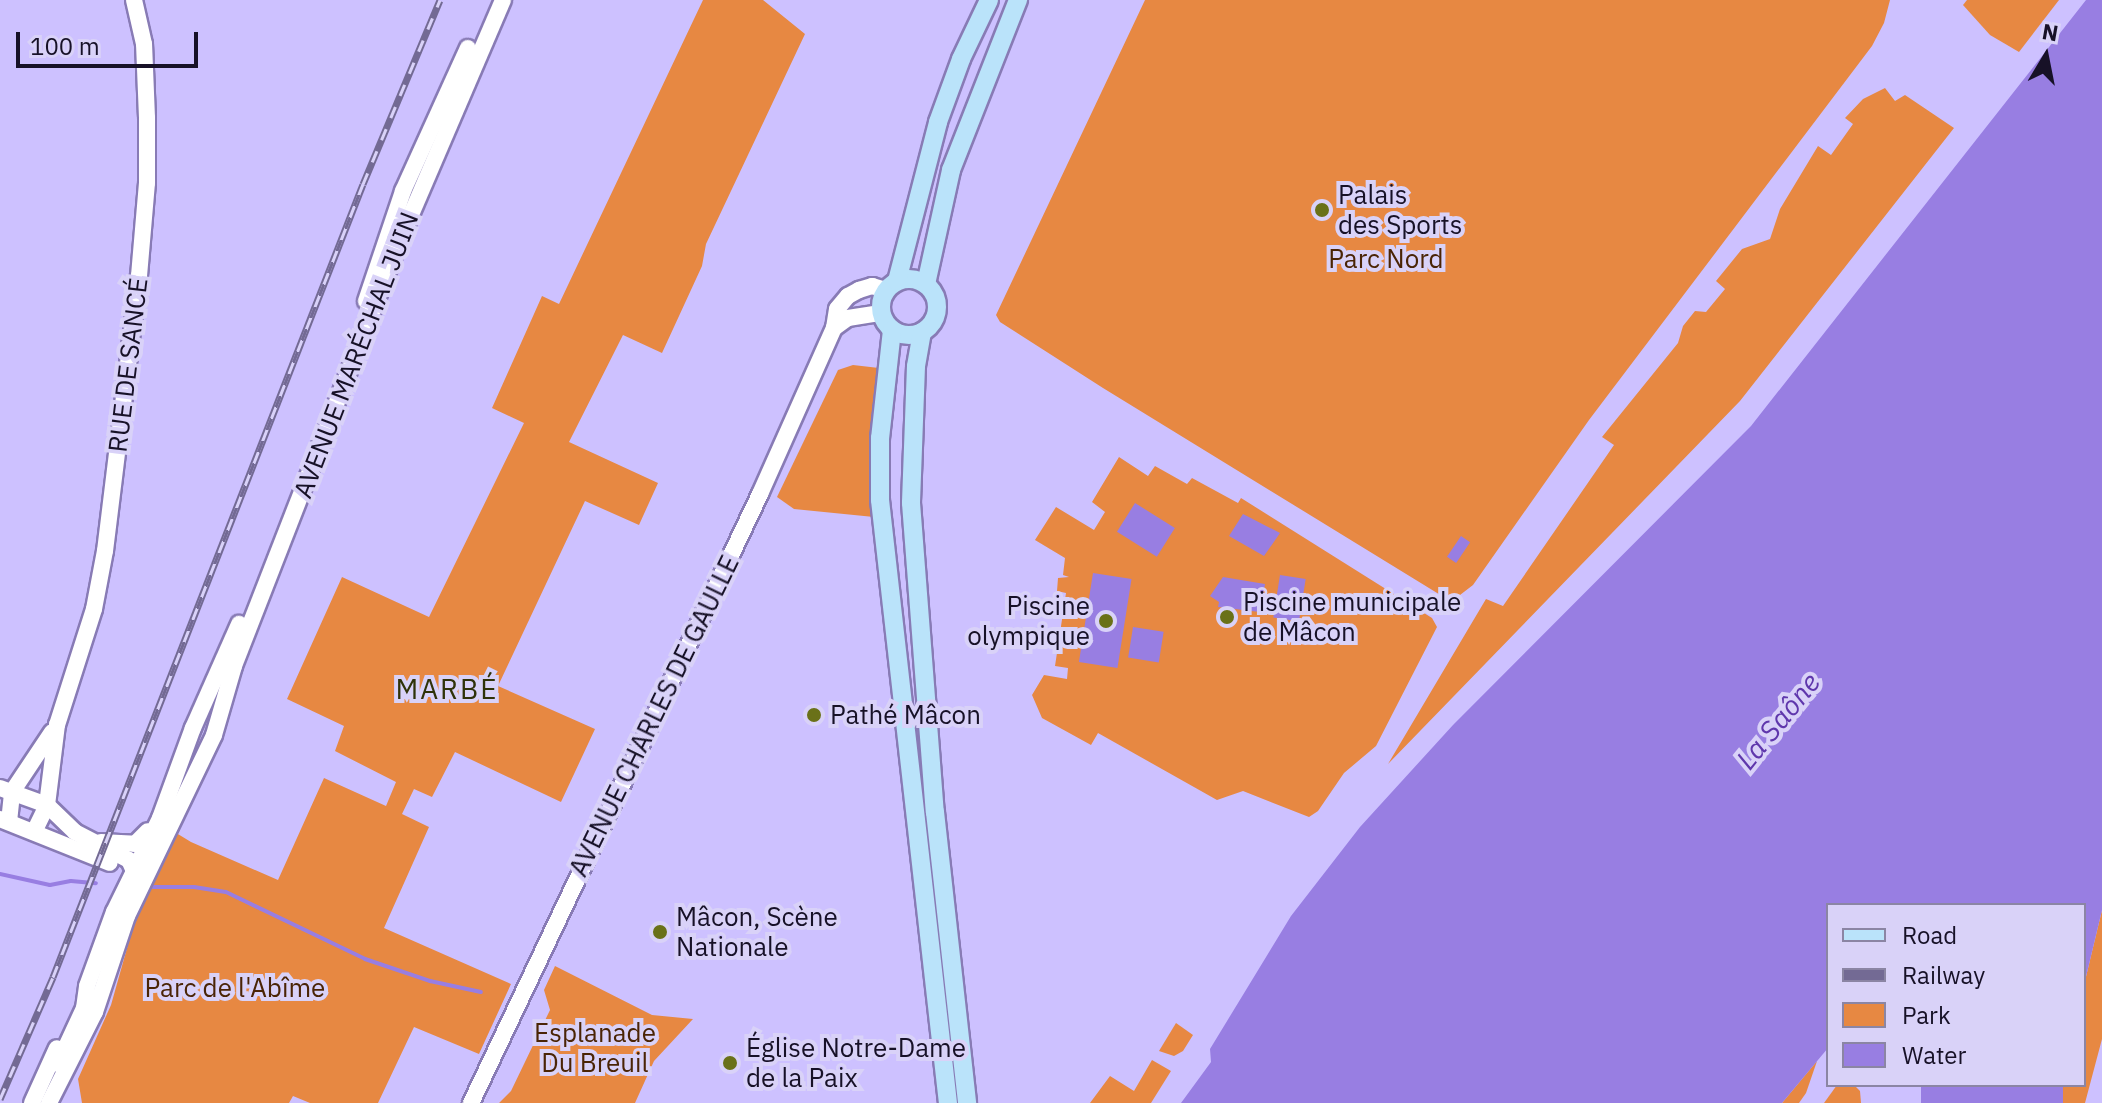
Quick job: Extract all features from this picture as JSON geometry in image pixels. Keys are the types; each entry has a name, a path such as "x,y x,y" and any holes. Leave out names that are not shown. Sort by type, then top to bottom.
{"main road":[{"name":"RUE DE SANCÉ","path":"34,832 47,805 57,725 88,630 105,551 140,267 147,183 147,118 144,44 134,0"},
{"name":"AVENUE MARÉCHAL JUIN","path":"49,1103 95,1012 136,868 160,818 193,728 235,634 342,366 403,191 491,0"},
{"name":"AVENUE MARÉCHAL JUIN","path":"40,1103 84,1008 87,986 131,890 154,856 214,735 234,666 399,246 503,0"},
{"path":"881,313 938,122 961,59 989,0"},
{"path":"926,284 951,170 1018,0"},
{"path":"891,285 909,279 926,284 935,296 937,313 922,332 916,366 911,503 935,812 967,1103"},
{"name":"AVENUE CHARLES DE GAULLE","path":"471,1103 760,494 834,328 837,309 848,296 859,290 891,285"},
{"path":"834,328 848,318 881,313"},
{"path":"881,313 892,330 907,335 922,332"},
{"path":"892,330 880,438 880,500 948,1103"},
{"name":"AVENUE MARÉCHAL JUIN","path":"219,714 221,691 235,634"},
{"path":"193,728 219,714"},
{"name":"RUE DE SANCÉ","path":"4,820 6,790 57,725"},
{"path":"6,790 47,805 75,832 129,860 136,868"},
{"path":"75,832 112,845 135,844 160,818"},
{"path":"4,820 125,868 136,868 154,856"},
{"path":"79,850 131,890"},
{"path":"32,1103 87,986"}],"green space":[{"name":"Parc de l'Abîme","path":"703,0 763,0 805,34 706,244 702,266 662,353 623,335 569,442 658,483 639,525 585,501 498,686 595,729 561,802 455,752 432,797 414,789 402,814 429,827 384,928 511,984 479,1054 414,1027 378,1103 310,1103 293,1096 289,1103 82,1103 78,1079 111,1005 140,902 168,828 191,842 278,880 324,778 386,806 396,782 335,751 344,726 287,699 342,577 429,617 524,423 492,408 542,296 559,304"},
{"name":"Parc Nord","path":"1145,0 1890,0 1884,23 1872,46 1589,420 1473,585 1460,595 1442,596 1103,388 1000,322 996,315"},
{"path":"1967,0 2059,0 2019,52 1990,35 1963,5"},
{"path":"1885,88 1895,101 1905,95 1954,128 1740,401 1388,764 1486,599 1503,606 1614,445 1602,437 1678,343 1683,326 1695,311 1706,312 1725,289 1716,281 1742,249 1770,239 1780,209 1818,146 1831,155 1853,124 1845,118 1863,99"},
{"path":"853,365 879,368 874,517 794,509 777,497 838,370"},
{"name":"Piscine municipale de Mâcon","path":"1119,457 1148,476 1155,466 1187,484 1192,478 1238,503 1241,498 1432,618 1437,627 1376,746 1344,773 1318,811 1309,817 1243,791 1217,800 1098,733 1091,745 1042,718 1032,695 1044,675 1067,679 1068,668 1055,666 1066,593 1057,591 1058,578 1069,577 1063,575 1065,558 1035,540 1056,507 1094,530 1105,512 1092,502"},
{"path":"2102,910 2102,1039 2085,1103 2059,1103 2063,1087 2086,1087 2086,977"},
{"name":"Esplanade Du Breuil","path":"555,966 652,1015 693,1019 654,1061 635,1103 499,1103 511,1091 550,1010 544,990"},
{"path":"1176,1023 1193,1035 1183,1051 1174,1056 1159,1051"},
{"path":"1152,1060 1171,1071 1151,1103 1090,1103 1110,1076 1134,1091"},
{"path":"1817,1061 1806,1093 1799,1103 1782,1103"},
{"path":"1836,1087 1856,1087 1860,1091 1861,1103 1824,1103"}],"water":[{"name":"La Saône","path":"2086,0 2102,0 2102,910 2086,977 2086,903 1826,903 1826,1050 1782,1103 1181,1103 1211,1062 1210,1049 1291,916 1360,827 1453,725 1751,426"},
{"path":"1135,503 1175,528 1157,557 1117,532"},
{"path":"1243,514 1280,533 1264,556 1229,536"},
{"path":"1461,536 1470,542 1456,563 1447,557"},
{"name":"Piscine olympique","path":"1093,573 1132,579 1117,668 1079,662"},
{"path":"1280,575 1306,579 1299,622 1273,617"},
{"path":"1223,577 1265,584 1260,612 1218,607 1219,602 1210,596"},
{"path":"1133,627 1164,632 1159,662 1128,658"},
{"path":"1921,1087 2063,1087 2063,1103 1921,1103"}],"waterway":[{"path":"0,874 50,885 71,881 96,883"},
{"path":"153,887 194,887 226,892 365,959 430,981 481,992"}],"railway":[{"path":"0,1099 53,977 363,184 440,0"}],"place":[{"name":"Palais des Sports","path":"1322,210"},
{"name":"Piscine municipale de Mâcon","path":"1227,617"},
{"name":"Piscine olympique","path":"1106,621"},
{"name":"Pathé Mâcon","path":"814,715"},
{"name":"Mâcon, Scène Nationale","path":"660,932"},
{"name":"Église Notre-Dame de la Paix","path":"730,1063"}],"district":[{"name":"MARBÉ","path":"447,689"}]}
